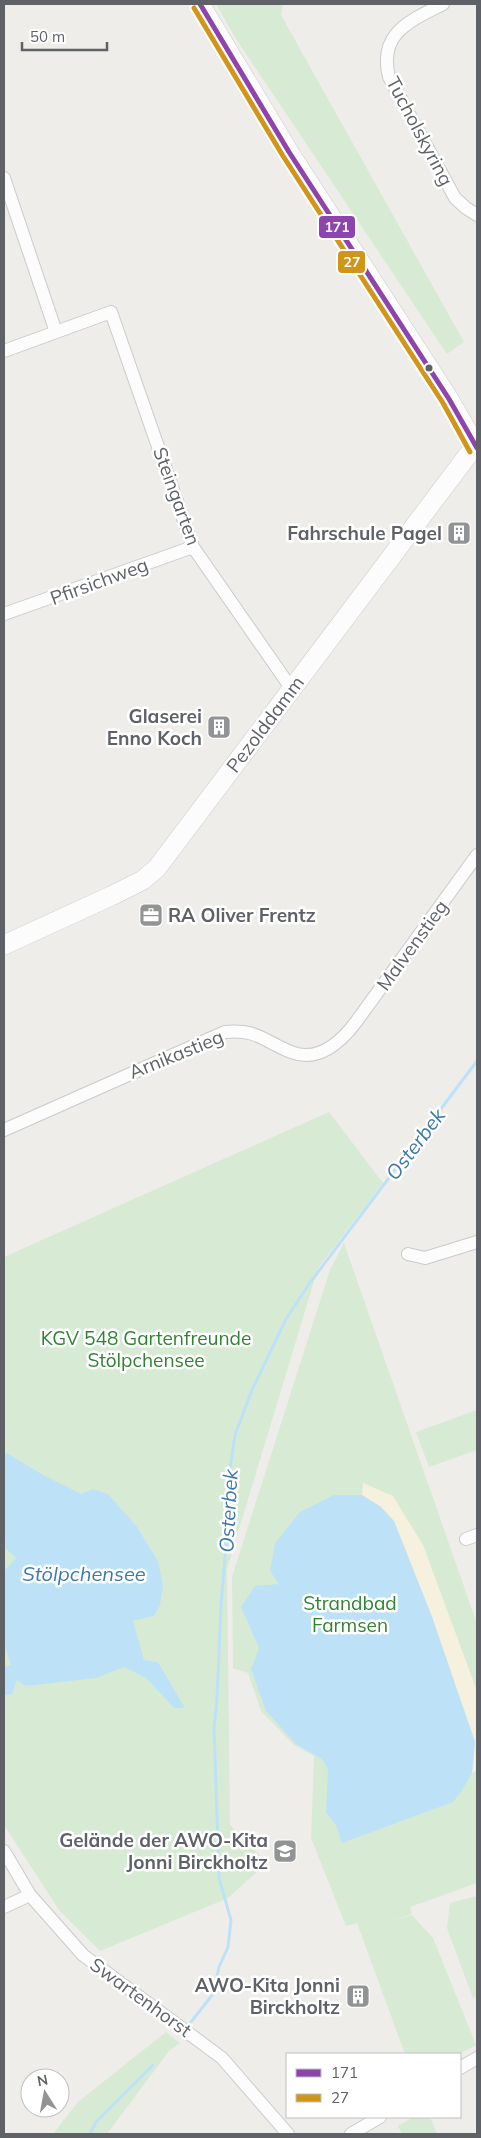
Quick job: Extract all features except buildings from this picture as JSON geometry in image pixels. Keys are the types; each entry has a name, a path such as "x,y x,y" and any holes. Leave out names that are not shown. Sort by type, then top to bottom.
{"street":[{"path":"200,4 289,152 477,445"},
{"name":"Tucholskyring","path":"442,4 411,20 396,32 388,46 386,63 389,77 455,198 466,208 477,214"},
{"path":"4,178 56,332 4,351"},
{"name":"Steingarten","path":"56,332 111,312 193,547 291,688"},
{"name":"Pezolddamm","path":"4,945 143,880 157,868 291,688 477,445"},
{"name":"Pfirsichweg","path":"4,614 193,547"},
{"name":"Malvenstieg","path":"347,1034 477,855"},
{"name":"Arnikastieg","path":"4,1130 225,1032 241,1031 260,1035 292,1053 311,1054 331,1049 347,1034"},
{"path":"408,1254 425,1258 477,1242"},
{"name":"Swartenhorst","path":"4,1851 30,1895 83,1955 222,2058 288,2134"},
{"path":"4,1907 30,1895"},
{"path":"461,2067 477,2058"},
{"path":"351,2134 378,2118"}],"green space":[{"path":"216,4 283,4 281,15 464,342 447,354 236,39"},
{"name":"KGV 548 Gartenfreunde Stölpchensee","path":"329,1112 383,1183 318,1268 227,1569 230,1825 267,1863 228,1898 100,1951 59,1910 4,1825 4,1257"},
{"name":"Strandbad Farmsen","path":"344,1243 477,1624 477,1883 410,1907 412,1914 389,1922 412,1915 433,1938 476,2045 461,2053 405,2053 357,1923 346,1926 311,1838 314,1756 294,1745 261,1711 248,1673 233,1668 232,1577 330,1270"},
{"path":"477,1410 477,1450 429,1467 416,1432"},
{"path":"477,1896 477,1997 473,1998 447,1928 450,1903"},
{"path":"166,2032 180,2043 169,2051 107,2134 53,2134 66,2118 70,2118 70,2112 78,2102"},
{"path":"411,2118 430,2118 437,2134 402,2134 398,2126"}],"sand":[{"path":"363,1483 393,1496 423,1545 477,1691 477,1770 472,1773 475,1742 432,1617 394,1521 381,1507 362,1495"}],"water":[{"name":"Stölpchensee","path":"7,1453 43,1475 81,1494 93,1489 108,1494 137,1527 158,1561 163,1586 160,1605 154,1616 133,1621 144,1660 158,1662 185,1708 174,1708 146,1678 124,1667 96,1678 26,1686 17,1680 12,1694 6,1695 4,1691 4,1667 11,1665 4,1643 4,1571 16,1558 6,1549 4,1531 4,1455"},
{"path":"334,1495 362,1495 381,1507 394,1521 432,1617 475,1742 472,1773 453,1802 342,1843 336,1825 326,1813 328,1769 322,1759 296,1744 266,1711 251,1669 259,1648 241,1607 255,1586 279,1584 270,1571 275,1543 300,1512"}],"waterway":[{"name":"Osterbek","path":"191,2022 213,1994 219,1967 228,1947 231,1920 219,1878 214,1727 229,1510 228,1482 235,1435 252,1390 286,1319 309,1284 477,1061"},
{"name":"Osterbek","path":"90,2134 96,2122 153,2065"}],"transit line":[{"name":"171","path":"200,4 289,152 449,399 477,448"},
{"name":"27","path":"194,8 283,156 443,403 470,452"}],"place":[{"name":"Fahrschule Pagel","path":"459,533"},
{"name":"Glaserei Enno Koch","path":"219,727"},
{"name":"RA Oliver Frentz","path":"151,915"},
{"name":"Gelände der AWO-Kita Jonni Birckholtz","path":"285,1851"},
{"name":"AWO-Kita Jonni Birckholtz","path":"358,1996"}]}
